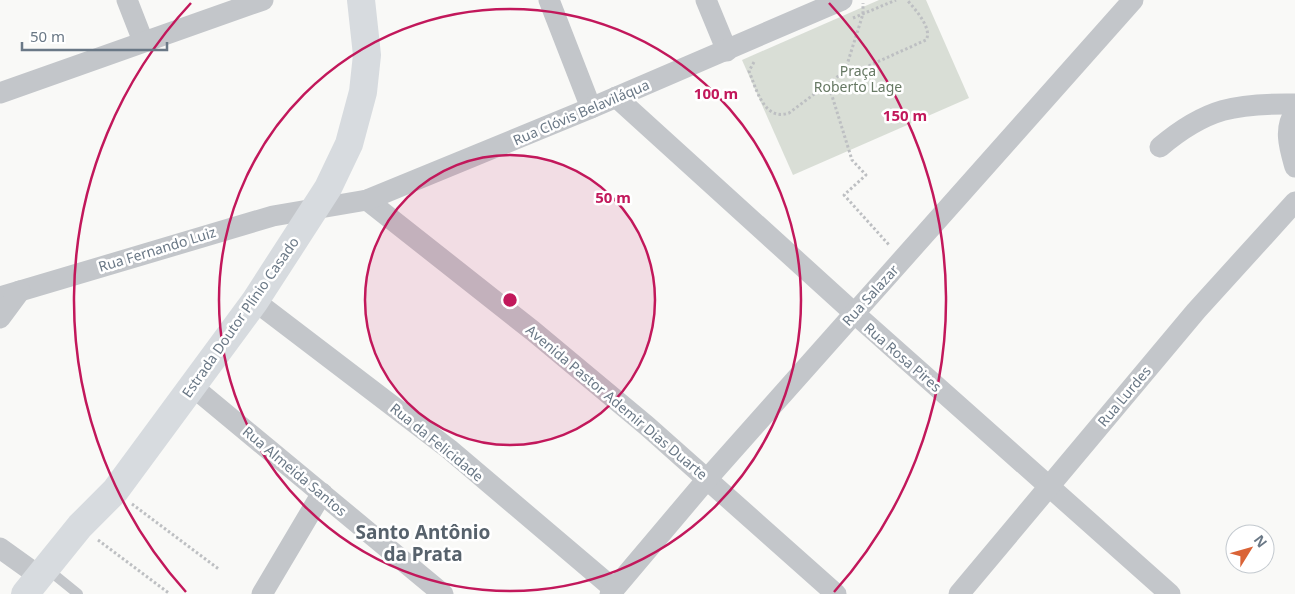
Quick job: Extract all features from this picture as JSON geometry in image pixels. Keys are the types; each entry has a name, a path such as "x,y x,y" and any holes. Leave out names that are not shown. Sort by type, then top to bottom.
{"main road":[{"name":"Estrada Doutor Plínio Casado","path":"37,579 80,526 115,491 255,301 315,209 349,144 363,92 367,55 361,0"}],"street":[{"path":"127,0 143,41"},
{"path":"0,93 263,0"},
{"path":"549,0 591,108"},
{"path":"706,0 726,51"},
{"name":"Rua Clóvis Belaviláqua","path":"315,209 368,200 616,98 842,0"},
{"name":"Rua Salazar","path":"612,591 708,478 1133,0"},
{"name":"Rua Rosa Pires","path":"616,98 1170,594"},
{"path":"1160,147 1196,120 1212,113 1261,104 1295,104"},
{"path":"1295,112 1289,121 1288,138 1295,167"},
{"name":"Avenida Pastor Ademir Dias Duarte","path":"368,200 533,331 708,478 836,594"},
{"name":"Rua Lurdes","path":"959,594 1196,311 1295,202"},
{"name":"Rua Fernando Luiz","path":"0,297 232,227 273,216 315,209"},
{"path":"0,318 20,291"},
{"name":"Rua da Felicidade","path":"255,301 448,449 612,591"},
{"name":"Rua Almeida Santos","path":"192,386 443,594"},
{"path":"262,594 322,494"},
{"path":"0,548 37,579"}],"lane":[{"path":"37,579 78,594"}],"path":[{"path":"845,22 896,0"},
{"path":"756,60 749,67 752,80 766,108 780,115 789,113 845,70 866,67 926,40 929,33 928,29 907,0"},
{"path":"845,70 863,14"},
{"path":"828,83 852,160 866,175 844,195 902,259"},
{"path":"115,491 220,570"},
{"path":"80,526 170,594"}],"green space":[{"name":"Praça Roberto Lage","path":"879,0 926,0 969,98 793,175 742,60"}],"district":[{"name":"Santo Antônio da Prata","path":"423,543"}]}
